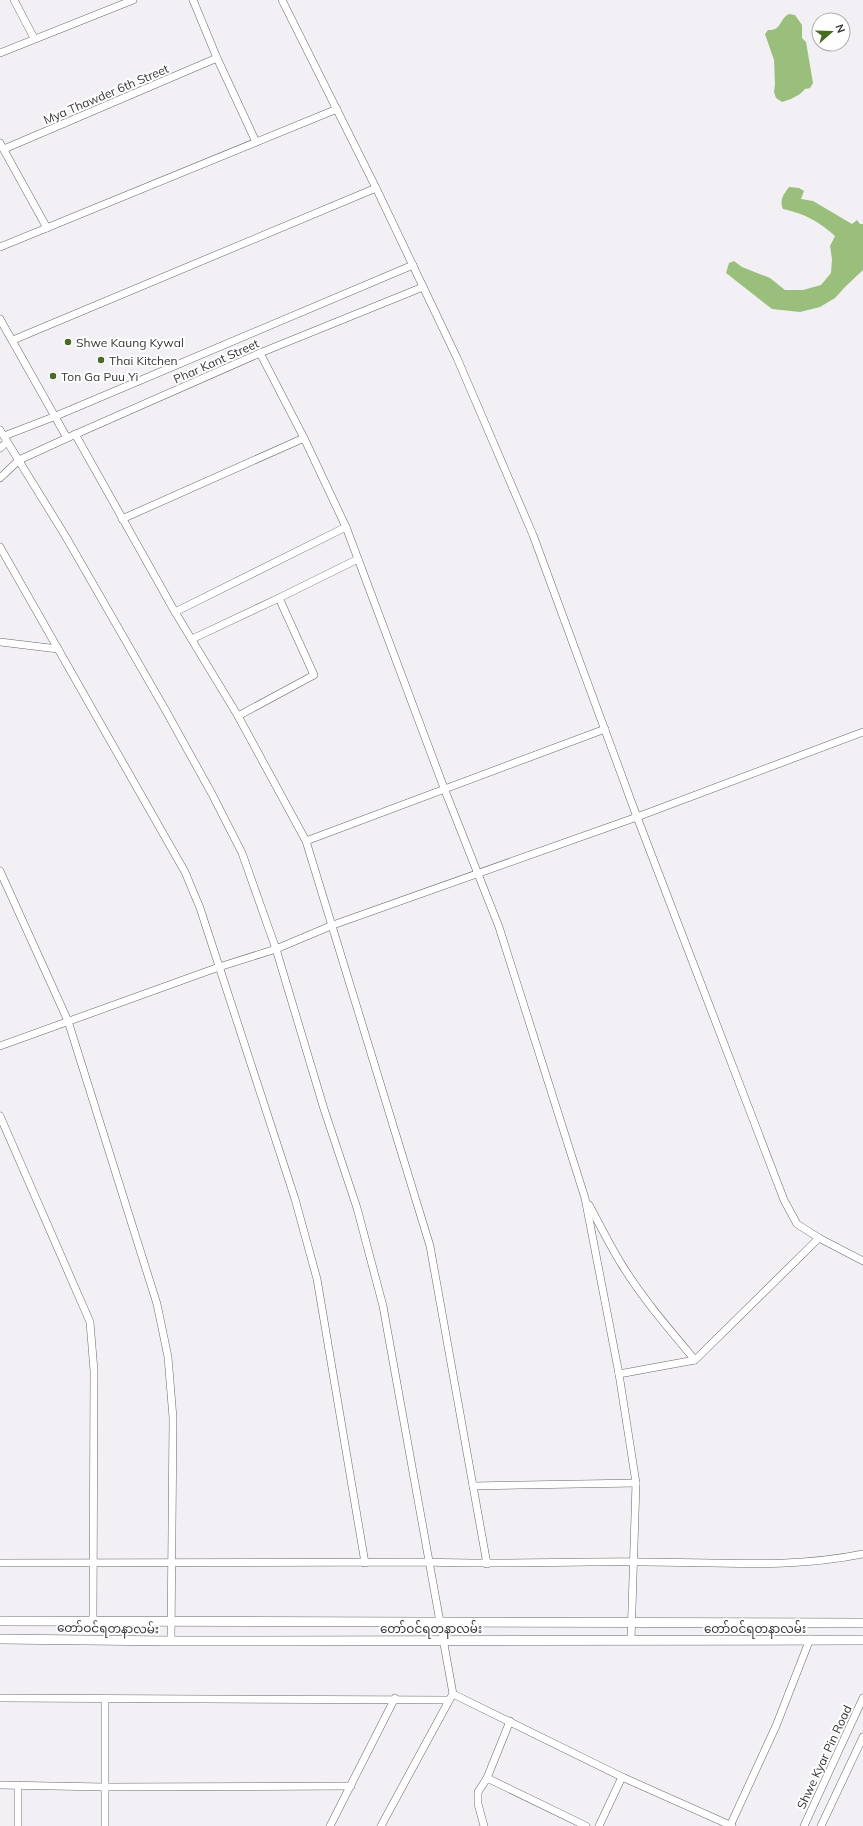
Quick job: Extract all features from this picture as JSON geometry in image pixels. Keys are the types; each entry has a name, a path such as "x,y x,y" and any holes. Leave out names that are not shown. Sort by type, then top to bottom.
{"main road":[{"name":"တော်ဝင်ရတနာလမ်း","path":"0,1621 171,1623 863,1623"},
{"name":"တော်ဝင်ရတနာလမ်း","path":"0,1639 171,1641 863,1640"}],"street":[{"path":"14,0 34,38"},
{"path":"0,53 34,38 133,0"},
{"path":"193,0 217,58 256,142"},
{"path":"282,0 376,188 457,358 533,535 637,817 784,1200 797,1224 819,1238 863,1261"},
{"name":"Mya Thawder 6th Street","path":"2,146 217,58"},
{"path":"0,247 337,109"},
{"path":"2,146 47,228"},
{"path":"13,340 376,188"},
{"path":"4,436 56,416 413,265"},
{"name":"Phar Kant Street","path":"0,478 19,460 75,434 260,353 423,287"},
{"path":"0,319 56,416 67,438"},
{"path":"260,353 304,438 346,527 444,788 499,928 585,1198 619,1374 636,1482 631,1640"},
{"path":"75,434 175,612 238,716 306,841 333,925 430,1246 487,1564"},
{"path":"0,448 4,436"},
{"path":"4,436 66,538 212,794 242,853 276,949 324,1109 357,1208 383,1306 428,1562 444,1640 451,1697 381,1826"},
{"path":"122,519 304,438"},
{"path":"175,612 346,527"},
{"path":"0,547 185,872 200,908 295,1199 317,1279 365,1563"},
{"path":"192,639 280,598 358,559"},
{"path":"238,716 314,674 280,598"},
{"path":"0,642 58,649"},
{"path":"306,841 605,728"},
{"path":"0,1046 219,967 276,949 333,925 637,817 863,732"},
{"path":"0,871 68,1021 157,1304 168,1357 173,1418 170,1563 171,1641"},
{"path":"0,1116 90,1322 94,1371 94,1622"},
{"path":"585,1198 621,1264 634,1284 653,1310 695,1360"},
{"path":"619,1374 695,1360 819,1238"},
{"path":"473,1486 636,1482"},
{"path":"0,1563 785,1563 863,1554"},
{"path":"0,1698 105,1699 451,1697 510,1721 622,1777 731,1826 776,1726 810,1639"},
{"path":"330,1826 352,1786 395,1698"},
{"name":"Shwe Kyar Pin Road","path":"804,1826 863,1698"},
{"path":"105,1699 105,1826"},
{"path":"484,1826 478,1804 478,1792 487,1778 510,1721"},
{"path":"821,1826 863,1737"},
{"path":"599,1826 622,1777"},
{"path":"487,1778 586,1826"},
{"path":"0,1785 105,1787 352,1786"},
{"path":"18,1785 18,1826"}],"shaded area":[{"path":"789,14 795,15 802,25 802,38 806,42 813,83 810,88 805,89 791,99 782,102 776,98 774,92 774,60 765,34 768,30 776,29 783,19"},
{"path":"789,187 799,188 804,191 801,199 813,201 852,224 857,220 860,224 863,224 863,270 835,298 820,307 800,312 772,309 726,273 729,263 734,261 742,267 770,278 785,290 803,290 821,285 831,273 832,259 830,246 835,236 823,226 811,219 783,209 782,200"}],"place":[{"name":"Shwe Kaung Kywal","path":"68,342"},
{"name":"Thai Kitchen","path":"101,360"},
{"name":"Ton Ga Puu Yi","path":"53,376"}]}
